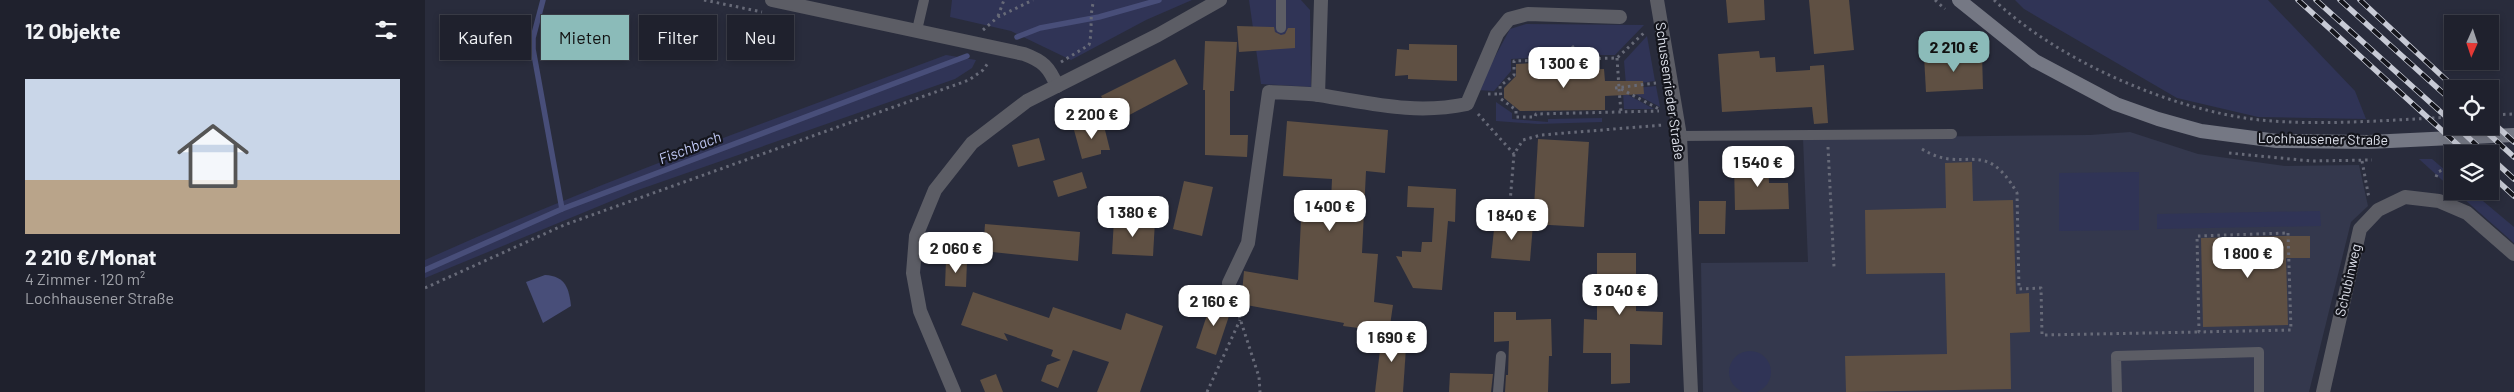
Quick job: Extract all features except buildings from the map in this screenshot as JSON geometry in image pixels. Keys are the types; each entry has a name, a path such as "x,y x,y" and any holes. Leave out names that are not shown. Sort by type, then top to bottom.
{"main road":[{"name":"Lochhausener Straße","path":"1959,0 2035,61 2116,104 2158,119 2201,131 2277,141 2369,142 2514,135"}],"street":[{"path":"772,0 995,47 1041,60 1050,69 1057,86"},
{"name":"Schussenrieder Straße","path":"1657,0 1679,130 1691,392"},
{"path":"955,392 920,310 913,273 916,236 935,190 973,143 1027,101 1218,2"},
{"path":"1318,95 1319,3"},
{"path":"1229,282 1248,243 1269,92 1318,95 1400,109 1445,108 1467,104 1497,34 1509,19 1528,14 1620,17"},
{"name":"Schubinweg","path":"2323,392 2360,229 2378,210 2405,196 2439,201 2467,213 2514,254"}],"lane":[{"path":"917,30 924,0"},
{"path":"1281,0 1281,28"},
{"path":"1679,130 1828,134 1952,134"},
{"path":"2117,392 2116,356 2259,352 2259,392"},
{"path":"1498,392 1501,356"}],"path":[{"path":"997,17 1004,0"},
{"path":"980,35 984,28 997,17 1033,0"},
{"path":"1063,61 1089,45 1091,28 1089,14 1094,0"},
{"path":"1994,0 2010,15 2073,57 2125,82 2194,106 2259,120 2309,123 2444,117"},
{"path":"1617,88 1662,111 1536,114 1535,117 1516,117 1516,110 1501,99 1501,86 1514,75 1514,61 1617,58 1649,28"},
{"path":"1572,46 1583,60"},
{"path":"425,288 564,225 969,80 983,70 995,47"},
{"path":"1617,58 1617,88 1621,112"},
{"path":"1617,88 1659,83"},
{"path":"1467,104 1514,154"},
{"path":"2499,115 2514,114"},
{"path":"1509,215 1514,154 1523,140 1541,135 1679,130"},
{"path":"1828,134 1834,267"},
{"path":"1911,134 1914,141 1931,154 1944,159 1983,159 1994,164 2011,182 2017,193 2019,289 2041,288 2042,335 2199,332 2291,330 2288,233 2197,236 2199,332"},
{"path":"2362,161 2371,206"},
{"path":"2436,177 2437,172 2444,169"},
{"path":"1229,282 1259,377 1260,392"},
{"path":"1207,392 1241,319"}],"shaded area":[{"path":"952,0 1192,0 1146,20 1071,60 1011,31 950,17"},
{"path":"1249,0 1301,0 1310,10 1311,87 1261,84"},
{"path":"2015,0 2268,0 2355,91 2366,119 2258,117 2177,98 2024,9"},
{"path":"1526,24 1644,25 1615,55 1591,55 1584,48 1577,48 1571,56 1511,59 1511,71 1494,91 1477,90 1510,29"},
{"path":"1647,36 1655,81 1626,85 1624,61"},
{"path":"946,55 976,60 972,68 955,79 638,190 425,278 425,260 489,232 619,178"},
{"path":"1656,86 1660,107 1626,89"},
{"path":"1623,92 1654,109 1624,109"},
{"path":"1496,102 1512,113 1512,119 1548,122 1548,119 1602,118 1602,122 1538,124 1496,121"},
{"path":"2130,132 2198,154 2285,166 2359,165 2368,206 2351,222 2309,392 1703,392 1701,263 1808,262 1803,138 2090,135"},
{"path":"2419,159 2432,159 2444,169 2444,182"},
{"path":"2139,172 2139,230 2059,231 2059,173"},
{"path":"2465,200 2482,200 2514,227 2514,243"},
{"path":"2320,211 2321,226 2157,229 2157,214"},
{"path":"545,275 558,278 565,284 571,306 543,323 526,282"},
{"path":"1750,351 1765,357 1771,372 1765,387 1750,393 1735,387 1729,372 1735,357"}],"waterway":[{"path":"543,0 533,38 533,49 562,209"},
{"name":"Fischbach","path":"1017,37 1040,28 1099,17 1159,0"},
{"name":"Fischbach","path":"425,270 562,209 967,56"}],"railway":[{"path":"2298,0 2458,145"},
{"path":"2316,0 2444,115"},
{"path":"2340,0 2444,94"},
{"path":"2360,0 2446,80"},
{"path":"2499,128 2514,142"},
{"path":"2466,135 2476,145"},
{"path":"2490,135 2514,157"},
{"path":"2499,165 2514,179"},
{"path":"2499,182 2514,196"}]}
